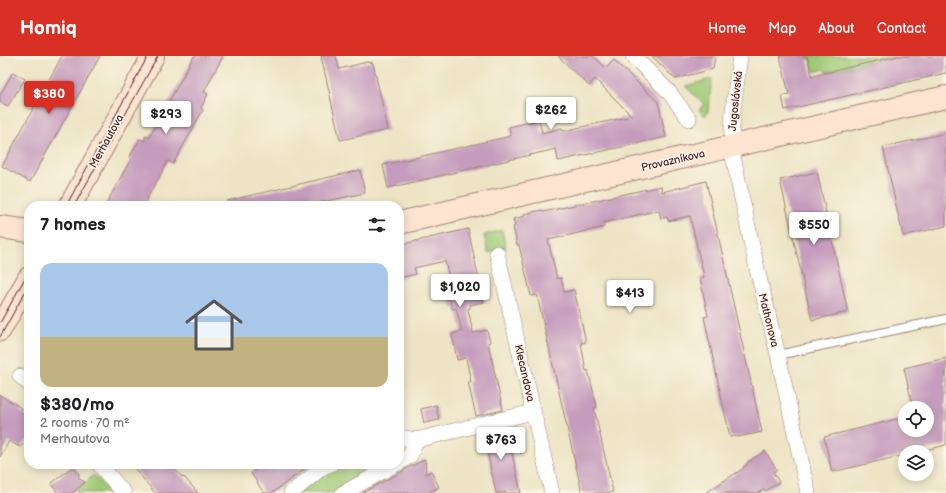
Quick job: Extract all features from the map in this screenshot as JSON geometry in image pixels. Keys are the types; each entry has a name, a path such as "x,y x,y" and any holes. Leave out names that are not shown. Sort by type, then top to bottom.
{"main road":[{"name":"Merhautova","path":"73,201 153,56"},
{"name":"Provazníkova","path":"404,222 946,97"},
{"path":"0,227 24,230"},
{"path":"0,328 24,287"}],"street":[{"path":"632,56 669,92 689,119"},
{"name":"Jugoslávská","path":"731,147 733,110 740,56"},
{"name":"Mathonova","path":"731,147 757,270 778,355 808,493"},
{"name":"Klecandova","path":"497,254 552,493"},
{"path":"404,438 416,440 533,412"},
{"path":"404,459 410,456 416,440"},
{"path":"103,469 124,493"},
{"path":"291,493 321,469"},
{"path":"343,493 387,469"}],"lane":[{"path":"778,355 946,319"}],"green space":[{"path":"807,56 898,56 826,72 825,69 814,72 811,59 808,59"},
{"path":"712,79 708,112 705,116 699,110 704,104 685,86"},
{"path":"502,230 506,248 488,253 484,235"},
{"path":"333,469 375,469 331,493 298,493 317,478"},
{"path":"94,475 110,493 79,493 76,490"}],"building":[{"path":"62,56 100,56 30,182 2,166"},
{"path":"194,56 223,56 204,92 208,94 201,108 203,110 173,164 168,161 146,201 108,201 131,159 129,158 140,139 144,141 146,136 149,138"},
{"path":"321,56 336,56 339,69 367,62 373,63 388,130 340,140"},
{"path":"558,56 593,56 606,68 614,60 658,102 666,137 558,161 556,149 388,188 383,165 511,136 509,127 539,120 542,133 562,128 563,131 632,116 595,79 589,86"},
{"path":"652,56 715,56 713,69 675,79"},
{"path":"780,56 807,56 812,76 898,56 946,56 946,73 785,110 782,96 789,94"},
{"path":"13,72 25,79 8,106 0,102 0,95"},
{"path":"946,133 946,226 903,236 883,147"},
{"path":"360,170 365,193 327,201 227,201"},
{"path":"817,172 848,312 812,320 780,180"},
{"path":"706,181 762,432 738,437 730,437 704,317 708,316 700,278 704,277 690,216 668,221 667,217 661,219 659,210 603,223 604,227 548,240 557,279 561,278 564,292 574,290 586,342 581,343 586,371 588,370 597,407 594,408 613,492 582,493 537,295 531,296 519,245 517,245 513,227 515,226 513,219 525,216 524,214 542,210 543,212 661,186 662,192"},
{"path":"468,229 484,302 470,305 470,308 468,309 473,333 487,330 490,342 488,343 503,410 476,416 468,382 471,382 466,358 457,360 452,334 462,331 456,308 452,309 448,292 452,291 445,261 414,268 416,274 404,277 404,244"},
{"path":"946,358 946,445 934,448 934,445 898,445 898,457 832,472 824,437 898,419 898,437 934,437 934,401 911,401 904,368"},
{"path":"0,395 21,408 20,411 24,415 24,443 20,447 9,441 0,457"},
{"path":"436,405 439,420 424,423 421,409"},
{"path":"507,427 509,444 521,493 496,493 485,442 482,443 480,434"},
{"path":"765,451 777,470 773,472 779,482 765,491 764,489 758,493 705,493 744,468 743,467 747,463"},
{"path":"425,459 426,474 431,471 439,487 428,493 362,493"},
{"path":"69,469 76,469 79,474 79,479 85,482 72,493 58,493 51,484"},
{"path":"135,469 175,469 198,493 155,493"},
{"path":"254,469 305,469 272,493 264,493 251,473"}],"tram line":[{"path":"69,201 148,56"},
{"path":"77,201 158,56"},
{"path":"0,323 24,280"},
{"path":"0,337 24,294"}]}
